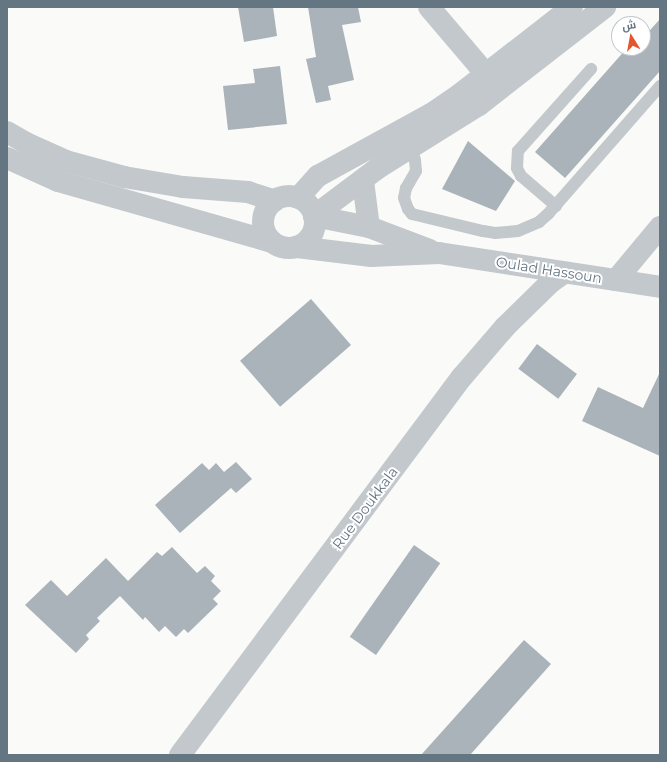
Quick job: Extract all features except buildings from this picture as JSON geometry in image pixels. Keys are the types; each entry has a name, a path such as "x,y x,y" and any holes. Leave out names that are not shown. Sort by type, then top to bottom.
{"street":[{"path":"429,7 486,74"},
{"path":"298,198 318,176 431,114 486,74 572,7"},
{"path":"314,216 363,181 378,168 446,127 479,105 605,7"},
{"path":"7,132 26,143 66,161 124,177 183,186 248,192 275,200 286,197 298,198 308,205 314,216 312,233 307,241 297,247 283,247 272,242 58,181 7,158"},
{"path":"363,181 370,227"},
{"path":"272,242 265,232 263,220 267,209 275,200"},
{"name":"Oulad Hassoun","path":"314,216 370,227 439,253 660,287"},
{"path":"616,280 660,227"},
{"name":"Oulad Hassoun","path":"297,247 371,256 439,253"},
{"name":"Rue Doukkala","path":"180,755 478,356 526,305 551,282 564,273"}],"lane":[{"path":"556,206 521,176 517,168 518,151 591,69"},
{"path":"411,147 415,160 416,171 406,188 404,198 408,209 418,216 483,231 506,233 518,231 539,222 556,206 660,86"}]}
